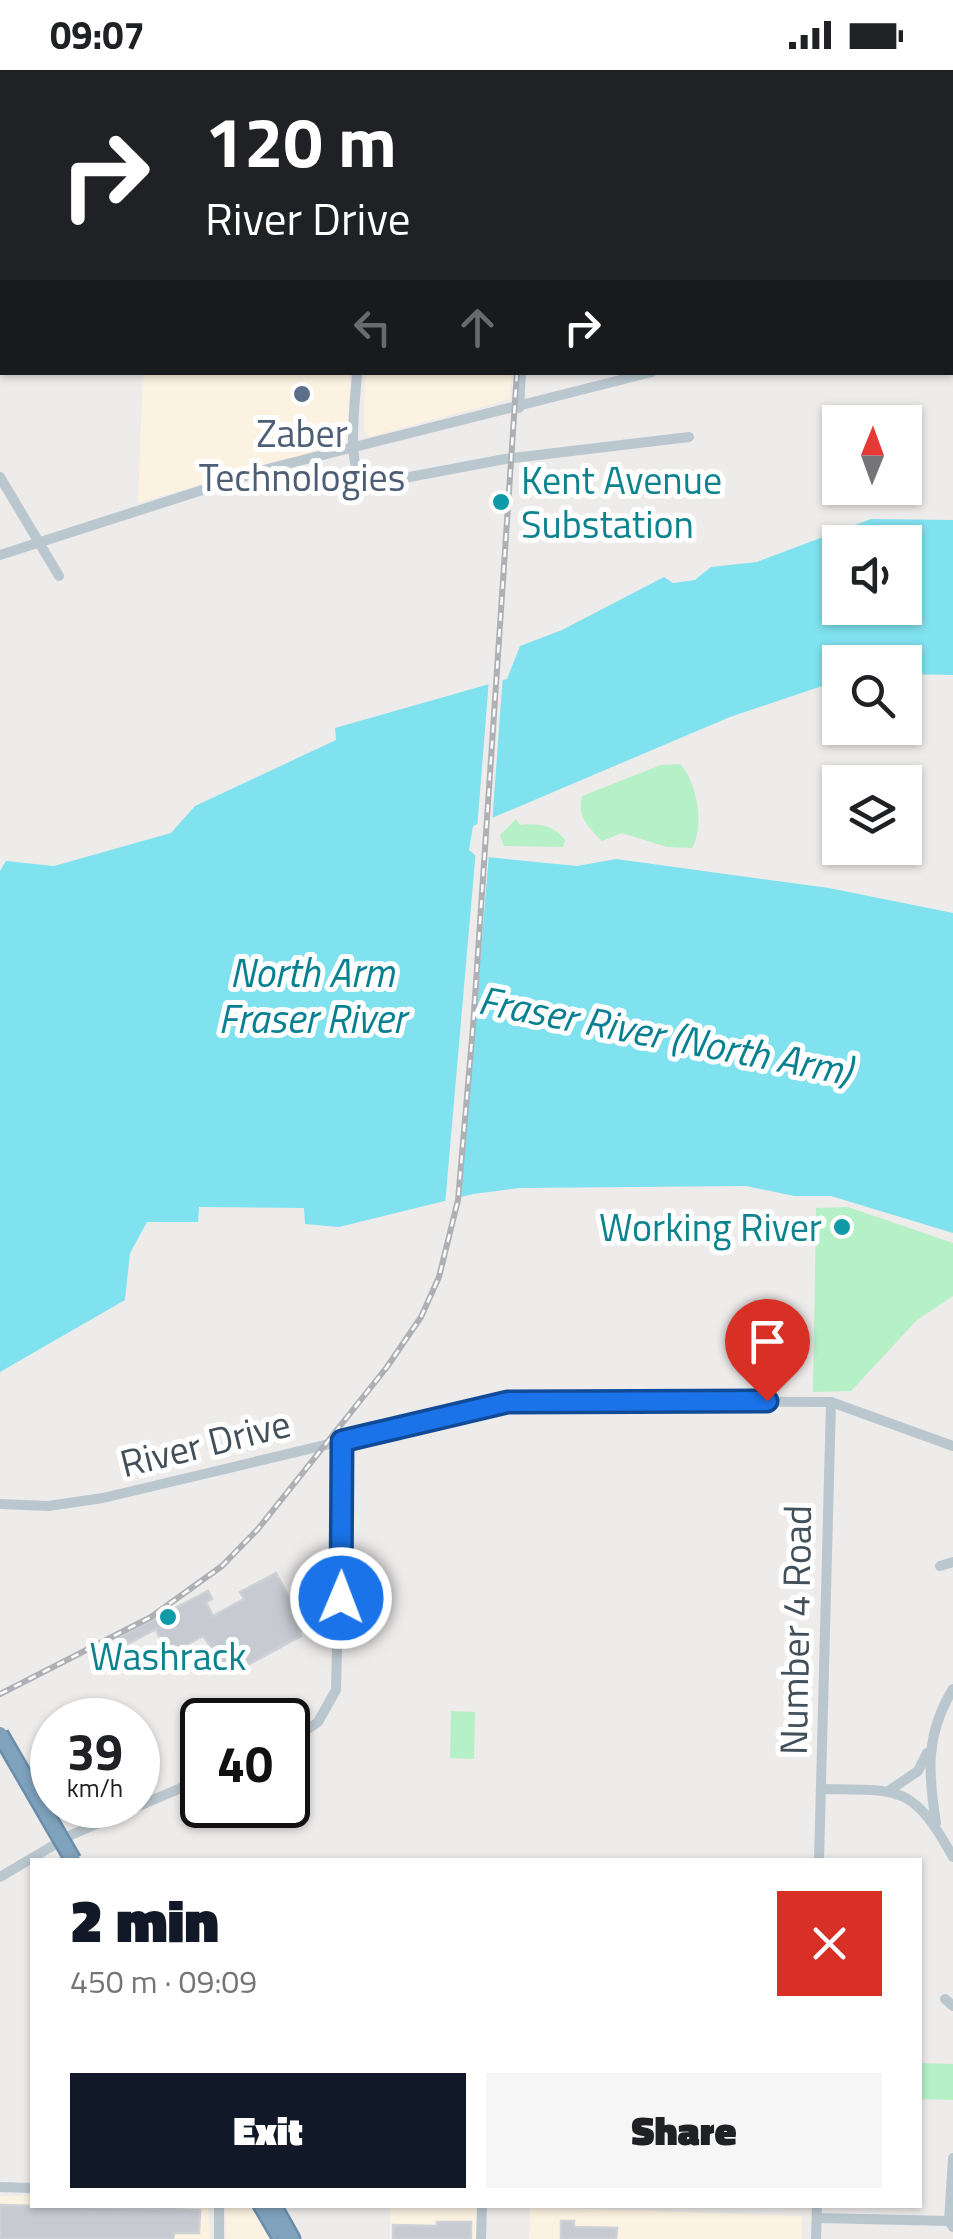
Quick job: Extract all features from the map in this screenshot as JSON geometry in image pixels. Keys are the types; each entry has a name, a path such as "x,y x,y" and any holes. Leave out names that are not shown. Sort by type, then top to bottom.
{"highway":[{"path":"0,1734 72,1858"},
{"path":"0,1753 61,1858"},
{"path":"263,2208 280,2239"},
{"path":"275,2208 292,2239"}],"street":[{"path":"358,375 354,448 358,478 368,486 505,460 689,437"},
{"path":"520,375 520,408"},
{"path":"0,555 170,498 641,375"},
{"path":"0,477 58,576"},
{"name":"River Drive","path":"0,1504 48,1506 102,1498 508,1402 831,1402 953,1446"},
{"name":"Number 4 Road","path":"819,1858 831,1402"},
{"path":"310,1727 318,1722 336,1690 342,1441"},
{"path":"940,1566 953,1562"},
{"path":"890,1790 918,1771 940,1710 953,1690"},
{"path":"929,1745 937,1824"},
{"path":"32,1858 71,1835 180,1788"},
{"path":"821,1789 890,1790 922,1808 937,1824 953,1857"},
{"path":"0,1877 30,1859"},
{"path":"817,2218 951,2224 953,2158"},
{"path":"0,2187 30,2188"},
{"path":"218,2239 219,2208"},
{"path":"481,2239 482,2208"},
{"path":"816,2239 817,2208"}],"shaded area":[{"path":"143,375 350,375 348,437 343,444 138,503"},
{"path":"365,375 511,375 510,399 369,437 364,430"},
{"path":"0,2196 30,2196 30,2208 208,2208 210,2239 0,2239"},
{"path":"225,2208 252,2208 270,2239 226,2239"},
{"path":"390,2208 477,2208 477,2239 390,2239"},
{"path":"530,2208 802,2216 802,2239 529,2239"}],"green space":[{"path":"680,764 691,781 697,804 698,828 692,848 667,847 622,833 602,841 585,821 582,796 661,765"},
{"path":"516,819 520,825 539,825 556,831 565,840 563,847 504,846 500,835"},
{"path":"848,1207 953,1243 953,1296 917,1320 851,1391 813,1392 816,1208"},
{"path":"451,1711 475,1712 474,1759 450,1758"},
{"path":"922,2063 953,2064 953,2100 922,2099"}],"water":[{"name":"North Arm Fraser River","path":"871,519 953,520 953,675 922,674 922,645 822,645 822,686 730,717 473,826 469,850 476,856 577,866 616,859 829,888 953,913 953,1233 831,1196 794,1196 746,1186 519,1188 473,1194 339,1227 305,1224 304,1208 199,1207 198,1222 147,1222 130,1253 125,1300 0,1372 0,871 6,861 54,866 171,833 195,806 336,740 335,728 507,679 520,646 562,630 664,577 673,583 695,580 711,567 757,562 822,537 822,625 922,625 922,525 855,525"}],"pier":[{"path":"503,674 492,824 477,830 489,679"},
{"path":"476,849 489,853 462,1182 460,1202 445,1205"}],"building":[{"path":"276,1573 306,1628 299,1632 301,1636 231,1674 203,1636 167,1655 156,1629 122,1647 118,1638 208,1591 212,1599 206,1602 213,1616 244,1599 240,1592"},
{"path":"0,2205 200,2210 199,2233 174,2233 173,2239 0,2239"},
{"path":"561,2221 574,2221 574,2227 617,2228 616,2239 561,2239"},
{"path":"437,2222 471,2222 471,2239 393,2239 393,2225 437,2226"}],"railway":[{"path":"0,1694 151,1617 222,1566 258,1529 387,1367 421,1317 439,1277 458,1200 473,1027 517,375"}],"place":[{"name":"Zaber Technologies","path":"302,394"},
{"name":"Kent Avenue Substation","path":"501,502"},
{"name":"Working River","path":"842,1227"},
{"name":"Washrack","path":"168,1617"}],"route":[{"path":"341,1598 342,1441 508,1402 767,1401"}],"water label":[{"name":"Fraser River (North Arm)","path":"665,1035"}]}
